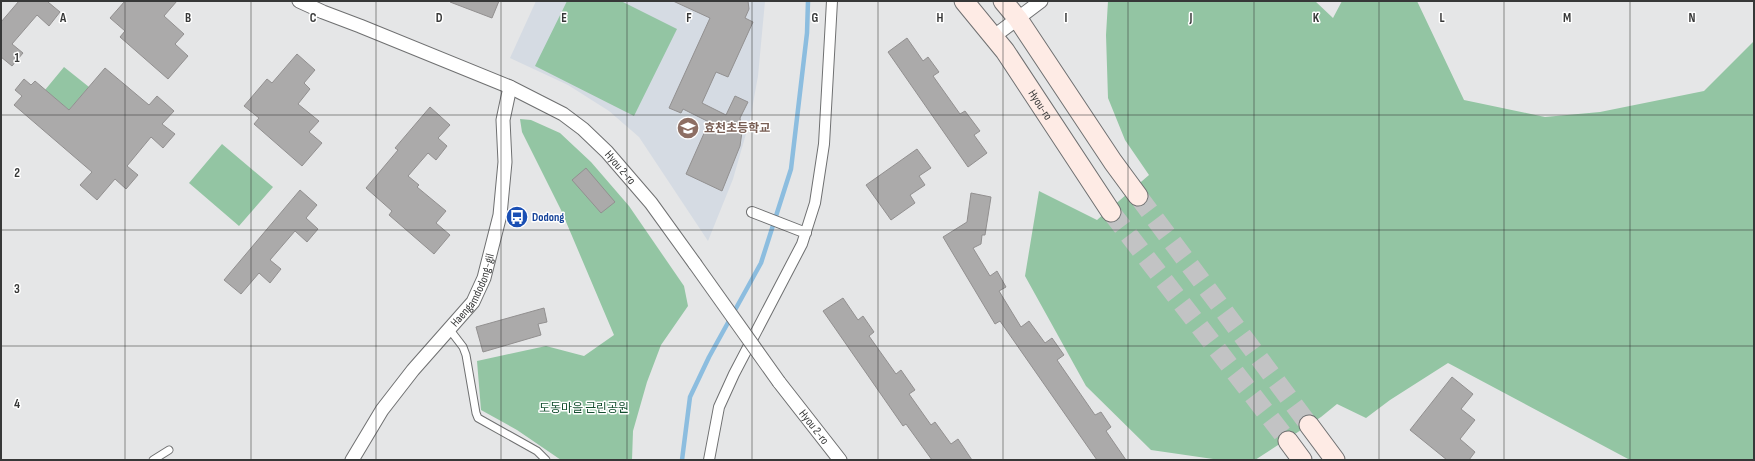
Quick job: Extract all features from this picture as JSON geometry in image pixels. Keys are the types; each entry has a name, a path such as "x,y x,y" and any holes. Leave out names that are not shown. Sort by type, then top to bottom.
{"main road":[{"name":"Hyou-ro","path":"964,1 1005,51 1111,212"},
{"path":"1003,1 1018,18 1113,162 1138,196"},
{"path":"1309,425 1334,460"},
{"path":"1288,441 1302,460"}],"street":[{"name":"Hyou 2-ro","path":"299,1 322,12 510,87 563,114 583,129 607,152 651,204 780,382 840,460"},
{"path":"708,460 719,407 734,374 802,244 806,233 814,203 824,144 832,1"},
{"path":"993,37 1041,1"},
{"name":"Haengamdodong-gil","path":"352,460 382,410 413,370 450,330 473,302 484,278 500,215 505,162 503,120 510,87"},
{"path":"755,214 806,233"}],"lane":[{"path":"450,330 463,347 466,355 478,418 537,451 546,460"},
{"path":"153,460 169,450"}],"shaded area":[{"name":"효천초등학교","path":"536,1 765,1 758,76 750,120 733,179 708,241 639,137 609,111 568,85 510,58"}],"green space":[{"path":"567,1 621,1 677,29 634,116 535,66"},
{"path":"1108,1 1315,1 1333,18 1342,1 1417,1 1464,100 1545,117 1600,112 1704,91 1754,41 1754,460 1630,460 1448,363 1390,400 1366,418 1337,404 1321,417 1255,460 1220,460 1151,450 1086,386 1025,276 1039,191 1097,220 1149,175 1125,140 1108,98 1106,35"},
{"path":"64,67 89,87 69,110 45,90"},
{"name":"도동마을 근린공원","path":"520,119 531,120 560,133 591,162 629,206 684,286 688,306 661,345 647,382 633,431 632,460 561,460 517,430 481,410 477,361 546,346 584,356 614,335 561,210 522,132"},
{"path":"222,144 273,187 239,226 189,183"}],"building":[{"path":"19,1 49,1 48,2 60,12 49,26 37,15 12,44 23,53 12,66 1,57 1,22"},
{"path":"125,1 177,1 164,16 184,34 175,44 188,56 168,79 120,37 125,31 110,18"},
{"path":"450,1 499,1 492,18"},
{"path":"673,1 748,1 749,9 745,18 753,22 728,77 716,72 702,103 726,115 735,96 748,102 740,118 742,132 740,146 722,191 686,174 709,122 683,109 681,113 669,108 710,18"},
{"path":"907,38 923,61 928,57 939,72 933,76 960,114 965,111 980,131 974,135 987,153 968,167 888,52"},
{"path":"297,54 315,70 304,83 310,89 298,104 319,121 309,132 322,143 302,166 254,124 259,118 244,106 267,79 272,83"},
{"path":"105,68 149,105 157,96 174,111 162,124 175,134 163,148 151,137 127,166 138,175 126,189 115,179 97,200 80,185 92,172 14,105 22,96 15,90 24,79 31,85 35,81 69,110"},
{"path":"430,107 450,125 438,138 447,146 436,160 428,153 408,176 419,185 417,187 446,211 436,223 450,235 434,254 389,215 392,211 366,188 398,150 395,148"},
{"path":"917,149 931,168 919,176 925,185 910,195 915,203 891,220 866,185"},
{"path":"586,168 615,202 601,213 572,180"},
{"path":"300,190 317,205 306,218 318,229 307,242 295,231 270,260 281,269 270,283 259,273 241,294 224,280"},
{"path":"971,193 991,197 985,235 982,235 981,244 973,248 990,276 997,271 1006,287 999,291 1021,327 1029,321 1045,343 1052,338 1064,355 1057,360 1095,415 1101,412 1111,427 1106,431 1126,460 1097,460 1000,321 995,324 943,237 967,222"},
{"path":"843,298 858,320 863,316 874,332 869,336 896,374 901,370 915,390 909,394 931,425 935,422 951,444 958,439 972,460 932,460 906,424 903,426 823,311"},
{"path":"544,308 547,322 538,324 541,335 483,352 476,327"},
{"path":"1452,377 1473,394 1461,409 1475,420 1460,439 1475,452 1469,460 1447,460 1410,430"}],"waterway":[{"path":"682,460 690,397 709,357 761,263 791,169 807,33 808,1"}],"tunnel":[{"path":"1138,196 1309,425"},
{"path":"1111,212 1288,441"}],"place":[{"name":"효천초등학교","path":"688,128"},
{"name":"Dodong","path":"517,217"}]}
